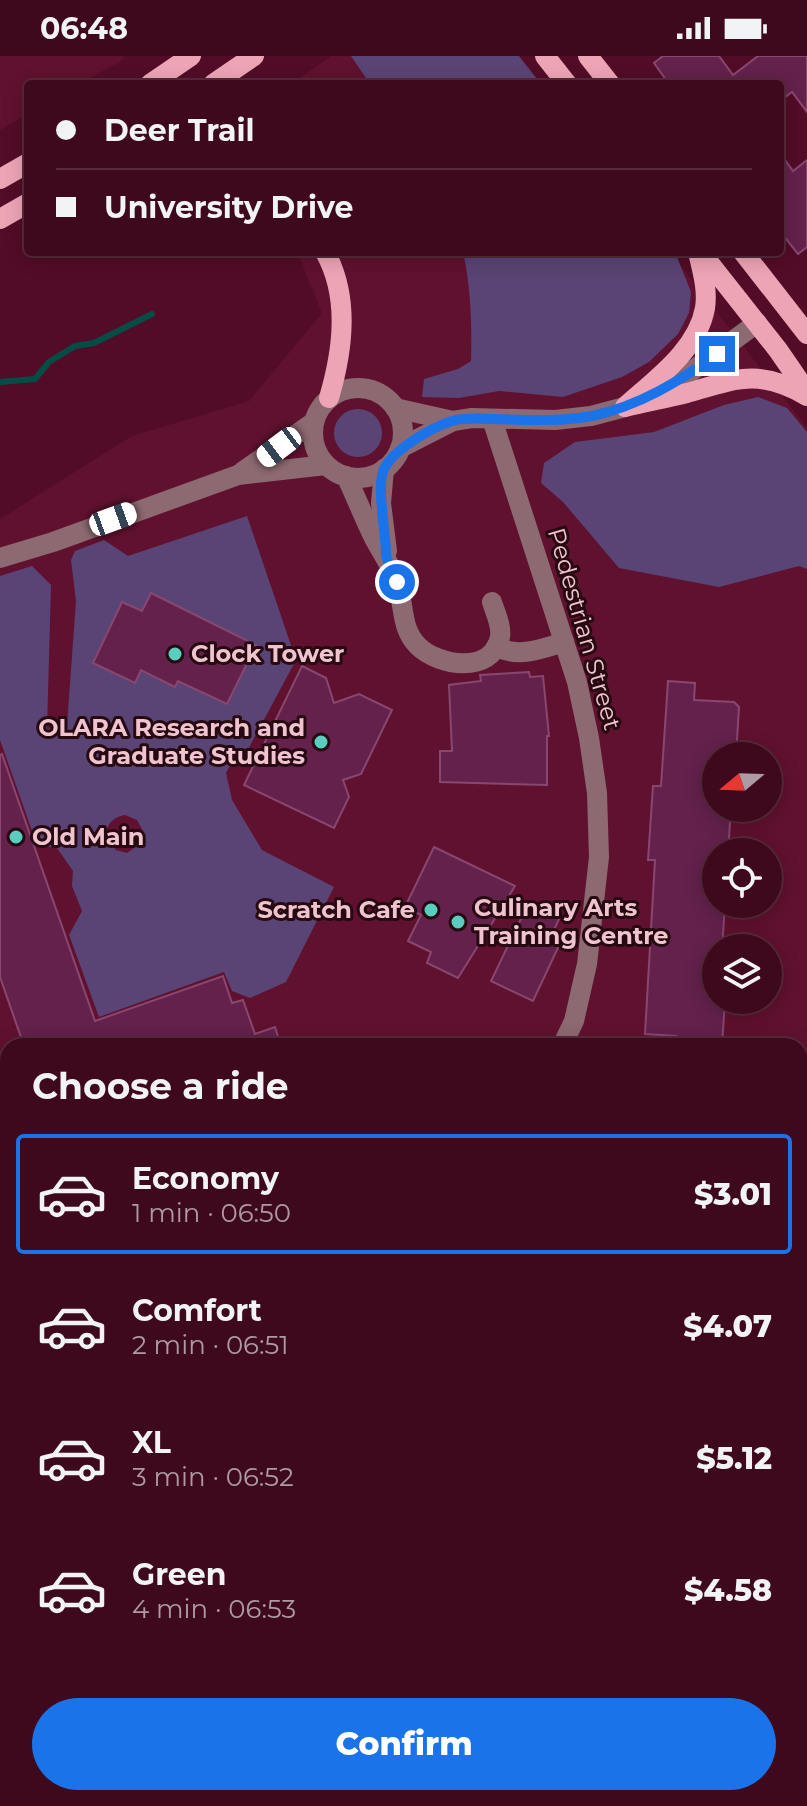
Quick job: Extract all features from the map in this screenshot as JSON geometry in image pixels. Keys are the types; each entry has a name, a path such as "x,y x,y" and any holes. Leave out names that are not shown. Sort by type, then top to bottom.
{"main road":[{"path":"156,80 191,56"},
{"path":"219,80 254,56"},
{"path":"545,56 564,80"},
{"path":"588,56 607,80"},
{"path":"0,179 24,165"},
{"path":"0,219 24,205"},
{"path":"327,256 335,270 342,329 340,359 329,398"},
{"path":"625,407 668,369 700,325 706,285 700,256"},
{"path":"702,256 757,323 807,394"},
{"path":"746,256 807,334"},
{"path":"757,323 783,303"},
{"path":"625,407 741,378 785,383 807,394"}],"street":[{"path":"395,408 453,421 555,420 591,416 625,407 677,382 757,323"},
{"path":"384,469 359,478 346,476 326,465 316,450 313,437 319,409 339,392 361,388 381,394 395,408 403,431 400,448"},
{"name":"Pedestrian Street","path":"492,419 577,682 597,793 599,857 587,964 574,1021 566,1038"},
{"path":"386,555 381,503 384,469 400,448 453,421"},
{"path":"238,475 314,422"},
{"path":"0,558 238,475 326,465"},
{"path":"346,476 397,582 405,627 410,637 431,656 454,663 474,662 492,653 501,629 492,602"},
{"path":"496,647 506,652 525,653 564,642"}],"shaded area":[{"path":"0,56 123,56 124,59 87,80 24,80 24,116 0,130"},
{"path":"331,56 518,56 537,80 298,80"},
{"path":"351,56 519,56 538,80 367,80"},
{"path":"299,256 673,256 807,428 807,1038 0,1038 0,519 132,436 249,401 322,313"},
{"path":"464,256 677,256 691,292 689,313 678,334 649,362 622,377 563,397 499,391 459,398 422,397 424,379 458,369 471,361 468,279"},
{"path":"758,397 787,408 807,432 807,569 799,566 719,587 619,568 563,502 541,483 544,463 575,442 654,432 724,405"},
{"path":"358,409 375,416 382,433 375,450 358,457 341,450 334,433 341,416"},
{"path":"247,516 296,660 245,755 233,760 226,773 232,800 262,850 334,887 286,982 250,998 232,991 224,972 99,1017 69,935 82,911 72,886 73,871 57,848 37,845 0,740 0,576 32,566 51,585 47,729 67,725 76,601 71,560 75,551 104,540 128,556","holes":["125,815 137,820 143,831 141,843 127,853 116,850 106,837 109,825 117,817"]}],"building":[{"path":"663,56 719,56 733,75 758,56 807,56 807,112 792,92 784,98 784,80 666,80 654,63"},
{"path":"784,159 793,171 807,160 807,247 798,254 784,236"},
{"name":"Clock Tower","path":"151,593 256,645 227,704 178,681 175,687 141,670 135,683 93,663 122,602 142,611"},
{"name":"OLARA Research and Graduate Studies","path":"302,666 326,678 334,703 359,694 392,710 361,774 343,780 349,797 334,828 244,785"},
{"path":"529,672 530,677 543,676 549,736 547,785 440,782 440,751 452,751 449,685 481,681 480,675"},
{"path":"668,681 695,683 694,700 734,702 739,707 737,742 702,742 702,822 730,822 729,838 702,838 702,918 724,918 723,934 702,934 702,1014 724,1014 723,1038 645,1034 655,860 648,860 653,786 661,786"},
{"name":"Old Main","path":"0,755 95,1021 223,976 232,1003 243,1000 255,1034 275,1027 278,1038 21,1038 0,977"},
{"name":"Culinary Arts Training Centre","path":"434,847 515,886 458,978 427,963 431,952 408,941 421,915 405,907"},
{"path":"529,902 560,917 554,930 564,935 533,1001 491,981"}],"waterway":[{"path":"0,382 35,379 49,362 75,346 94,343 152,314"}],"place":[{"name":"Clock Tower","path":"175,654"},
{"name":"OLARA Research and Graduate Studies","path":"321,742"},
{"name":"Old Main","path":"16,837"},
{"name":"Scratch Cafe","path":"431,910"},
{"name":"Culinary Arts Training Centre","path":"458,922"}],"route":[{"path":"397,582 386,555 388,549 381,503 384,469 400,448 453,421 472,418 555,420 591,416 625,407 677,382 717,354"}]}
